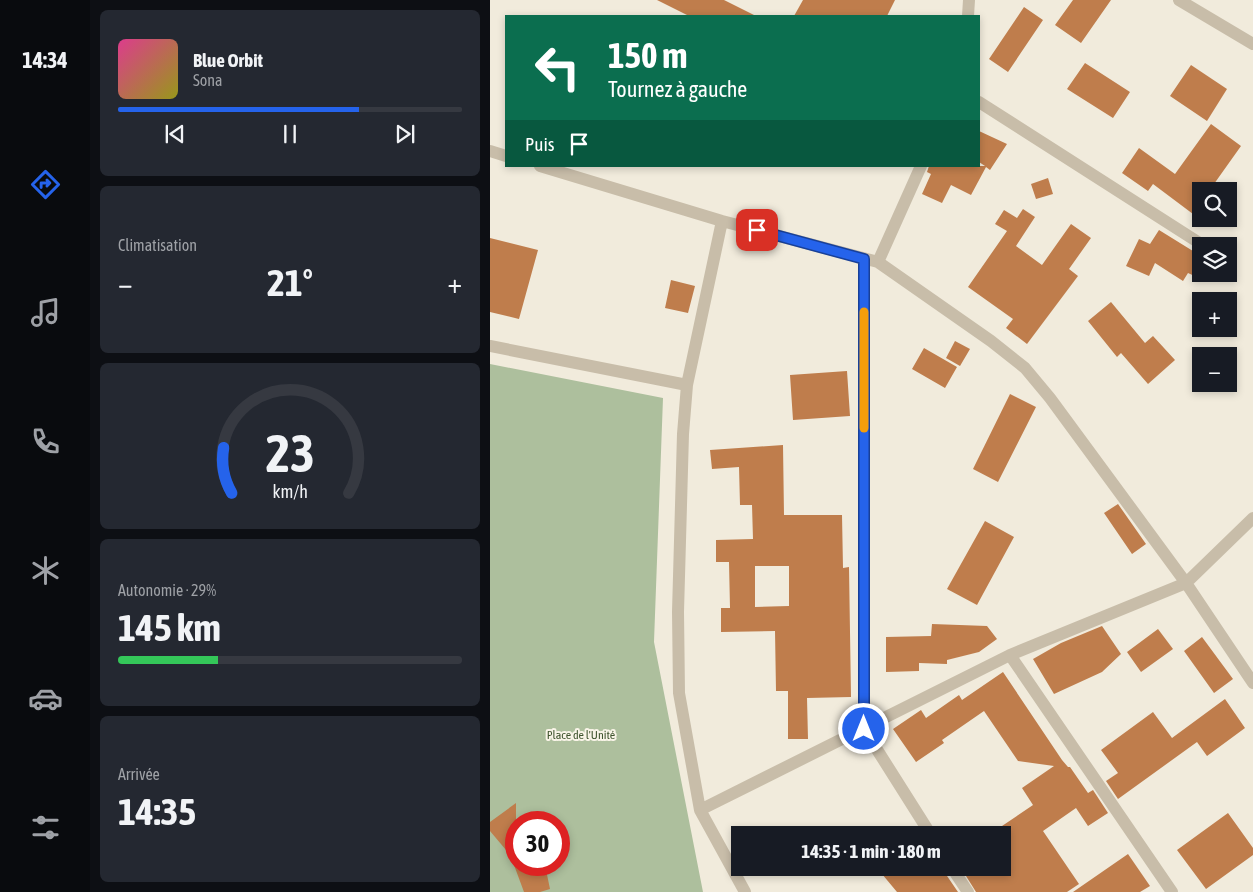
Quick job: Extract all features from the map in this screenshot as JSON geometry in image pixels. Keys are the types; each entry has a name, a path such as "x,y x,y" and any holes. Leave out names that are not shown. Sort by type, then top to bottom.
{"street":[{"path":"968,15 969,0"},
{"path":"1179,0 1253,44"},
{"path":"980,103 1192,238"},
{"path":"490,151 505,156"},
{"path":"543,167 722,221 878,262 991,341 1025,368 1050,398 1186,583 1253,683"},
{"path":"878,262 922,167"},
{"path":"722,221 687,385 683,434 678,612 679,693 700,810 745,892"},
{"path":"864,259 864,729 925,826"},
{"path":"490,346 687,385"},
{"path":"700,810 1010,655 1186,583 1253,518"},
{"path":"1010,655 1172,892"},
{"path":"957,876 968,892"}],"green space":[{"name":"Place de l'Unité","path":"490,364 663,398 654,642 703,892 490,892"}],"building":[{"path":"657,0 724,0 754,15 687,15"},
{"path":"803,0 895,0 888,15 795,15"},
{"path":"1073,0 1111,0 1081,43 1055,25"},
{"path":"1024,7 1043,20 1008,72 989,59"},
{"path":"1085,63 1130,92 1113,118 1067,89"},
{"path":"1191,65 1227,89 1207,121 1170,96"},
{"path":"1211,124 1241,146 1215,182 1192,182 1192,213 1153,184 1148,191 1122,173 1139,148 1175,174"},
{"path":"980,131 1007,144 990,170 986,167 971,195 951,185 942,203 922,194 931,174 927,172 929,167 985,166 980,163"},
{"path":"1048,178 1053,194 1036,199 1031,184"},
{"path":"1023,209 1035,217 1016,246 1042,265 1071,224 1091,238 1069,269 1078,276 1027,344 1006,328 1013,319 968,287 1007,231 995,224 1004,210 1017,218"},
{"path":"1159,230 1192,250 1192,275 1188,273 1183,281 1155,263 1149,276 1126,266 1139,239 1150,244"},
{"path":"490,238 538,250 519,319 490,312"},
{"path":"671,280 695,286 688,313 665,308"},
{"path":"1111,302 1145,343 1153,336 1175,360 1148,384 1121,353 1117,357 1088,321"},
{"path":"955,341 970,349 960,366 946,358"},
{"path":"924,348 957,367 945,388 912,369"},
{"path":"847,371 850,416 793,420 790,375"},
{"path":"1010,394 1036,407 998,482 973,469"},
{"path":"783,445 784,515 842,515 843,568 849,567 851,697 807,698 808,739 788,739 788,691 776,691 775,631 721,632 721,608 730,608 729,562 716,562 716,540 753,539 752,505 740,505 739,467 712,469 710,450","holes":["755,566 789,566 789,606 755,607"]},
{"path":"1118,504 1146,544 1132,554 1104,513"},
{"path":"985,521 1014,537 977,605 947,589"},
{"path":"932,624 987,626 997,639 979,652 947,660 947,664 919,663 919,671 886,672 886,637 931,636"},
{"path":"1102,626 1121,654 1102,672 1054,694 1033,659 1061,643"},
{"path":"1158,629 1173,649 1141,672 1127,652"},
{"path":"1202,637 1233,679 1214,693 1184,651"},
{"path":"1003,672 1062,760 1070,767 1088,793 1093,790 1108,813 1088,826 1076,808 1043,831 1079,884 1067,892 976,892 966,876 1011,876 1011,826 1002,826 1033,805 1022,788 1054,766 1018,761 984,711 942,740 944,743 916,762 893,729 921,710 926,718 959,695 962,700"},
{"path":"1225,699 1245,728 1207,756 1197,742 1118,799 1106,781 1118,773 1101,750 1153,712 1172,738"},
{"path":"516,803 516,811 505,811"},
{"path":"505,811 505,849 490,831 490,822"},
{"path":"1228,813 1253,848 1253,855 1206,889 1177,850"},
{"path":"1128,854 1150,886 1140,892 1073,892"},
{"path":"518,876 547,876 550,889 540,892 524,892"},
{"path":"884,876 947,876 958,892 897,892"}],"slow traffic":[{"path":"864,312 864,428"}],"route":[{"path":"757,230 864,259 864,729"}]}
